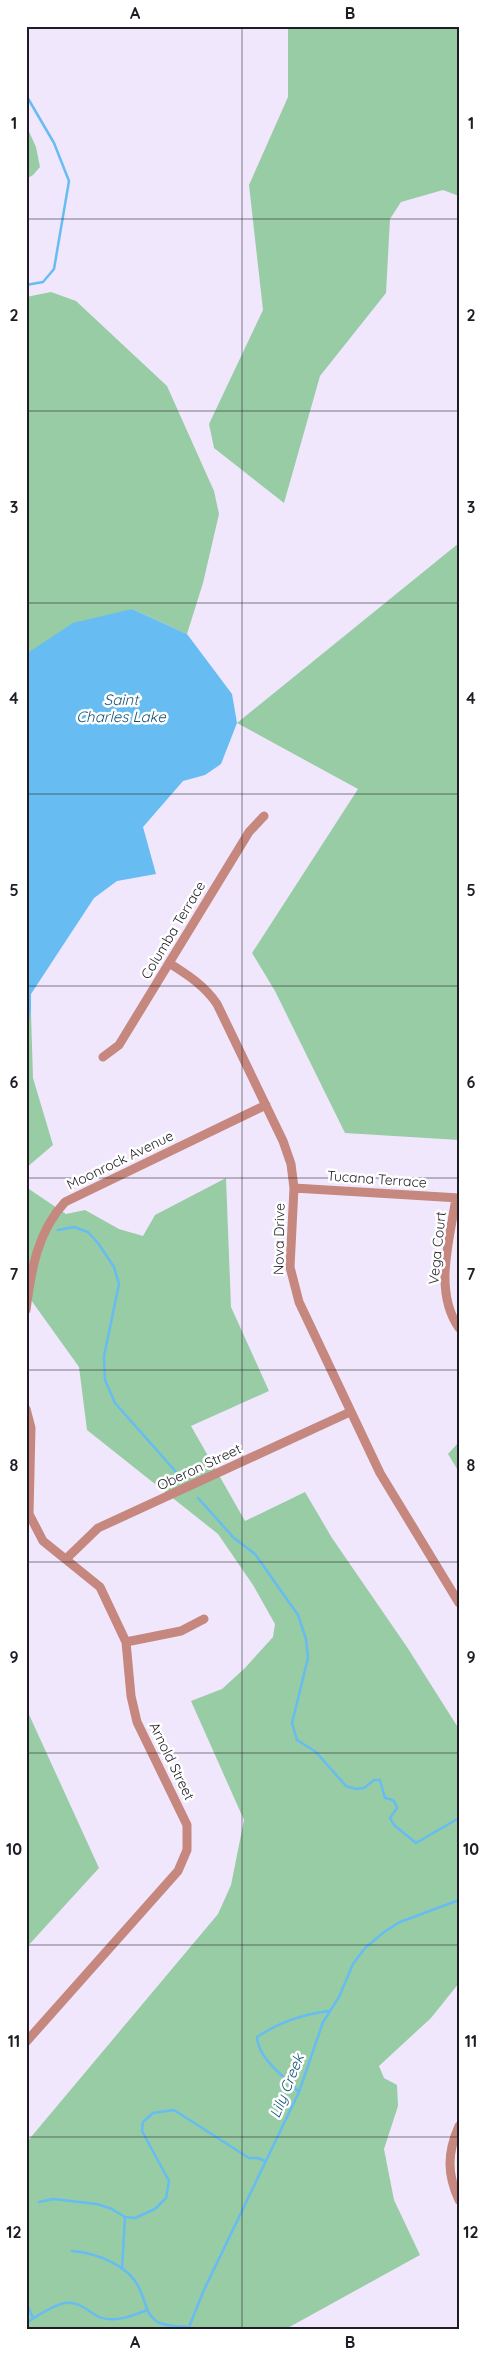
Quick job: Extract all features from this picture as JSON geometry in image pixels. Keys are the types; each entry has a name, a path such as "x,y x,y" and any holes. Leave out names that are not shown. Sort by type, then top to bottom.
{"street":[{"name":"Columba Terrace","path":"103,1057 119,1045 248,832 264,816"},
{"name":"Nova Drive","path":"169,964 194,979 211,995 224,1016 266,1105 288,1154 294,1188 290,1256 293,1284 307,1321 380,1473 459,1603"},
{"name":"Moonrock Avenue","path":"26,1310 37,1248 53,1216 65,1202 266,1105"},
{"name":"Tucana Terrace","path":"294,1188 458,1198"},
{"name":"Vega Court","path":"458,1198 444,1281 446,1301 452,1319 459,1328"},
{"name":"Arnold Street","path":"26,1410 31,1428 29,1514 43,1541 67,1558 100,1588 126,1642 131,1696 137,1722 187,1826 187,1850 178,1871 26,2042"},
{"name":"Oberon Street","path":"67,1558 98,1528 350,1412"},
{"path":"126,1642 181,1631 204,1619"},
{"path":"459,2126 452,2144 449,2168 452,2184 459,2200"}],"green space":[{"path":"288,26 459,26 459,196 443,190 401,202 390,219 386,293 320,376 284,503 214,448 209,424 263,310 249,185 288,97"},
{"path":"26,125 36,147 40,167 33,175 26,179"},
{"path":"51,292 76,301 167,386 214,491 219,514 203,583 187,634 132,609 26,654 26,297"},
{"path":"459,543 459,1140 345,1133 275,991 252,953 358,789 237,723"},
{"path":"31,1013 33,1078 53,1145 26,1168 26,1015"},
{"path":"226,1178 231,1307 269,1391 191,1426 245,1521 305,1492 332,1538 407,1647 459,1729 459,1983 431,2018 379,2066 384,2078 397,2085 398,2106 384,2149 394,2200 420,2255 284,2330 26,2330 26,2143 218,1914 231,1885 244,1820 191,1701 222,1689 245,1668 273,1637 275,1624 253,1585 218,1534 87,1430 79,1367 26,1293 26,1187 66,1214 85,1210 119,1229 143,1236 155,1215"},
{"path":"459,1442 459,1472 448,1454"},
{"path":"26,1708 99,1868 26,1948"}],"water":[{"name":"Saint Charles Lake","path":"132,609 187,634 232,694 237,723 221,764 205,775 183,781 143,827 156,874 117,881 94,898 31,994 31,1013 26,1015 26,654 73,623"}],"waterway":[{"path":"26,95 54,143 69,181 54,269 43,282 26,285"},
{"path":"26,1035 29,1014"},
{"path":"58,1230 74,1227 88,1232 114,1267 119,1284 104,1356 105,1380 115,1403 177,1473"},
{"path":"198,1498 234,1538 255,1554 298,1615 306,1639 308,1658 292,1723 297,1740 316,1752 346,1786 356,1789 364,1788 374,1780 380,1780 385,1798 393,1801 397,1808 390,1818 394,1825 416,1843 459,1818"},
{"name":"Lily Creek","path":"188,2330 203,2292 299,2092 323,2022 339,1997 353,1964 365,1948 384,1932 400,1922 459,1900"},
{"path":"299,2092 267,2060 262,2053 257,2037 291,2020 328,2011"},
{"path":"39,2202 53,2199 97,2204 112,2209 125,2217 135,2218 155,2209 166,2198 169,2181 142,2131 143,2122 153,2113 174,2110 249,2158 258,2158 265,2161"},
{"path":"122,2269 125,2217"},
{"path":"72,2251 91,2254 111,2262 129,2274 140,2290 150,2315 156,2321 168,2325 190,2327"},
{"path":"26,2302 33,2318"},
{"path":"26,2323 50,2308 65,2303 78,2305 97,2316 109,2319 135,2315 147,2310"}]}
